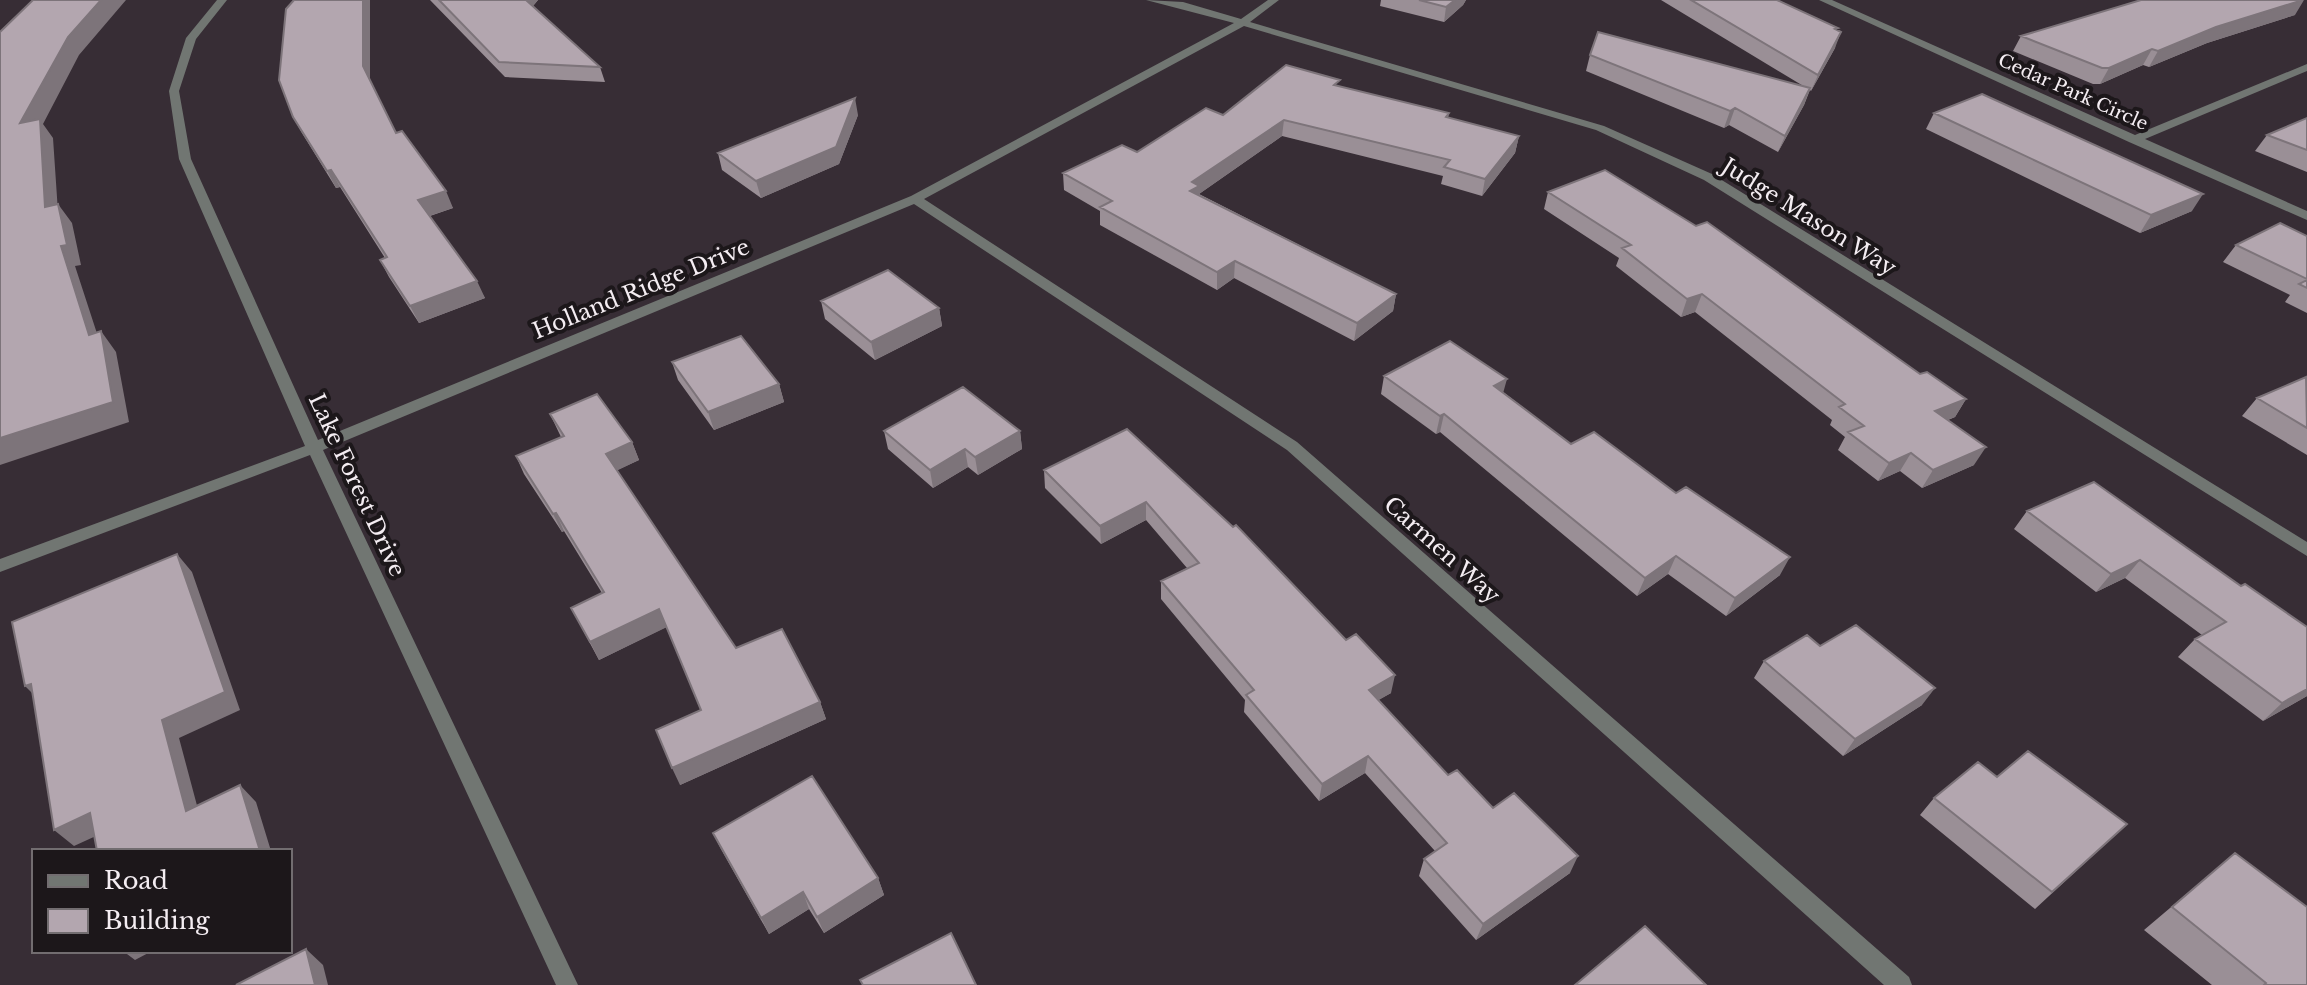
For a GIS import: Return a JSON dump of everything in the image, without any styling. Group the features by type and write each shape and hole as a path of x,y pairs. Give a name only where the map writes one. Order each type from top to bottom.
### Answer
{"street":[{"name":"Lake Forest Drive","path":"222,0 191,38 174,91 185,159 314,448 567,985"},
{"name":"Judge Mason Way","path":"1151,0 1183,5 1600,128 1708,177 2307,550"},
{"name":"Holland Ridge Drive","path":"0,566 314,448 915,199 1242,23 1274,0"},
{"name":"Cedar Park Circle","path":"1824,0 2307,216"},
{"path":"2133,140 2307,67"},
{"name":"Carmen Way","path":"915,199 1292,446 1901,985"}],"building":[{"path":"33,0 101,0 68,37 20,123 40,119 45,207 58,204 67,245 61,246 89,335 101,331 113,402 0,438 0,32"},
{"path":"294,0 363,0 363,66 396,133 402,131 446,191 418,200 477,281 410,306 380,260 387,257 293,117 279,80 286,9"},
{"path":"439,0 526,0 600,67 499,62"},
{"path":"1419,0 1455,0 1446,7"},
{"path":"1691,0 1777,0 1841,32 1818,75"},
{"path":"2141,0 2303,0 2216,27 2158,51 2152,49 2109,68 2021,36"},
{"path":"1598,32 1810,88 1785,136 1735,108 1730,111 1590,55"},
{"path":"1286,65 1340,80 1334,85 1449,113 1446,117 1519,136 1485,179 1444,167 1450,160 1284,120 1192,182 1199,186 1190,191 1396,294 1357,323 1235,261 1217,272 1100,207 1112,201 1063,173 1122,145 1137,152 1206,108 1223,115"},
{"path":"1982,94 2203,194 2151,215 1934,113"},
{"path":"855,98 836,147 756,181 718,153"},
{"path":"2307,118 2307,150 2267,135"},
{"path":"1605,170 1696,226 1707,222 1920,374 1927,372 1966,399 1935,411 1986,447 1933,470 1911,453 1889,463 1848,432 1864,426 1839,407 1845,404 1702,294 1687,299 1622,248 1631,245 1548,192"},
{"path":"2280,223 2307,236 2307,279 2236,245"},
{"path":"888,270 939,308 871,342 821,301"},
{"path":"741,336 779,384 708,412 672,362"},
{"path":"1450,341 1507,379 1494,386 1571,444 1594,432 1676,493 1686,487 1790,557 1735,598 1676,556 1645,578 1444,414 1440,416 1384,376"},
{"path":"2306,377 2307,428 2257,398"},
{"path":"963,387 1020,431 975,457 965,449 930,470 884,431"},
{"path":"597,394 632,442 606,454 736,648 782,629 820,702 672,768 656,730 701,710 659,609 590,642 571,608 604,592 556,513 553,514 516,456 564,436 550,414"},
{"path":"1127,429 1233,527 1236,525 1346,640 1356,634 1395,675 1369,690 1448,775 1457,770 1493,808 1514,793 1578,856 1483,924 1424,859 1447,843 1368,756 1322,784 1246,695 1254,690 1161,581 1199,563 1146,502 1100,526 1044,470"},
{"path":"2094,482 2241,586 2245,584 2307,627 2307,689 2282,703 2195,639 2226,622 2140,560 2111,574 2027,511"},
{"path":"177,554 225,692 162,720 186,811 240,785 259,849 97,849 90,813 54,830 31,684 25,686 12,622"},
{"path":"1856,625 1935,688 1855,739 1764,661 1807,635 1820,646"},
{"path":"2028,751 2127,824 2052,892 1934,798 1978,762 1997,777"},
{"path":"812,776 878,878 817,917 803,892 761,918 713,833"},
{"path":"2235,853 2307,907 2307,985 2264,985 2266,983 2172,907"},
{"path":"1645,926 1706,985 1575,985"},
{"path":"951,933 976,985 863,985 860,980"},
{"path":"306,949 315,985 236,985"}]}
